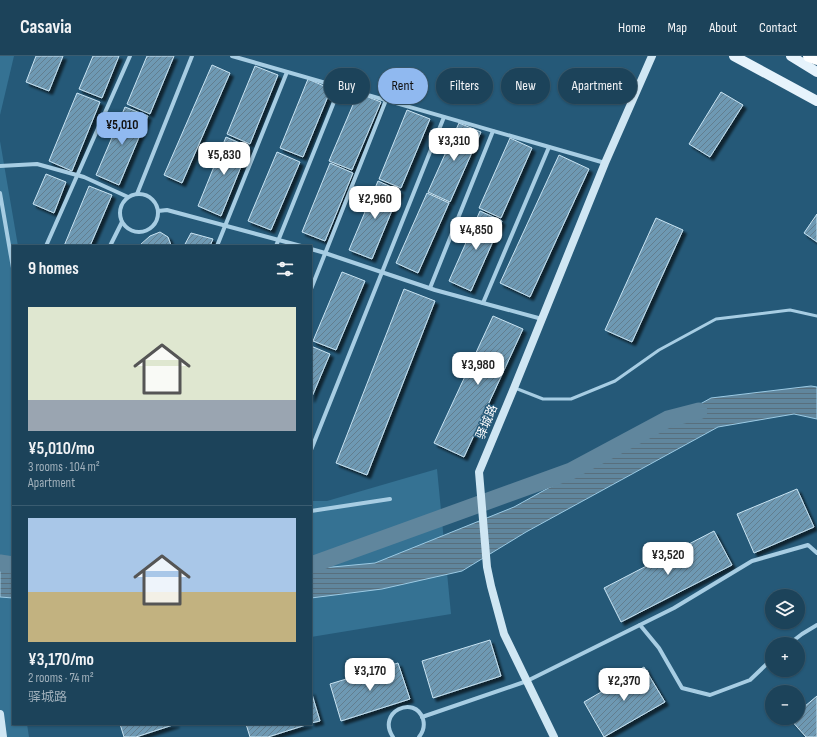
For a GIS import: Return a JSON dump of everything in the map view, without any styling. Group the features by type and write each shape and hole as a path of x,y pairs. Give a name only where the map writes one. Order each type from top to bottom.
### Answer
{"highway":[{"path":"810,56 817,60"}],"main road":[{"path":"734,56 817,101"},
{"path":"791,56 817,72"}],"street":[{"path":"46,245 130,56"},
{"path":"137,194 192,56"},
{"path":"232,56 324,82"},
{"name":"驿城路","path":"554,737 504,634 487,566 479,472 605,163 652,56"},
{"path":"217,245 287,72"},
{"path":"276,245 333,104"},
{"path":"312,286 384,104"},
{"path":"400,104 605,163"},
{"path":"312,447 444,117"},
{"path":"430,288 493,131"},
{"path":"483,303 549,147"},
{"path":"0,166 37,164 84,177 128,198"},
{"path":"0,193 12,262"},
{"path":"137,194 148,196 157,205 158,210 158,217 151,228 139,232 132,231 127,227 122,222 120,216 122,204 126,199 137,194"},
{"path":"158,210 167,210 297,245"},
{"path":"110,245 122,222"},
{"path":"312,249 325,252 430,288 542,319"},
{"path":"312,510 390,499"},
{"path":"422,717 527,681 674,608 752,562 808,545 817,553"},
{"path":"640,625 659,648 682,688 710,695 750,680 765,666"},
{"path":"798,637 817,625"},
{"path":"393,737 388,726 389,720 396,710 408,707 418,712 424,722 424,728 419,737"},
{"path":"0,714 3,737"}],"lane":[{"path":"514,388 543,399 571,399 615,381 659,350 716,319 790,310 817,316"}],"shaded area":[{"path":"0,56 14,56 0,115"},
{"path":"0,141 18,245 12,245 12,725 27,725 29,737 0,737"},
{"path":"811,386 817,387 817,419 794,414 718,427 526,532 462,571 382,589 312,598 312,569 375,563 514,507 711,398"},
{"path":"437,469 451,614 312,637 312,501 327,501"},
{"path":"0,565 12,565 12,598 0,597"}],"building":[{"path":"36,56 63,56 49,91 26,82"},
{"path":"93,56 119,56 102,98 79,89"},
{"path":"147,56 174,56 150,114 127,104"},
{"path":"212,65 230,73 182,183 164,175"},
{"path":"255,66 278,75 250,144 227,134"},
{"path":"308,79 324,86 325,104 303,157 280,148"},
{"path":"721,92 743,105 710,157 689,144"},
{"path":"77,93 100,102 72,171 49,161"},
{"path":"370,98 378,101 378,104 380,104 352,170 329,161 353,104 370,104"},
{"path":"125,107 148,116 119,185 96,175"},
{"path":"407,110 430,119 401,188 379,179"},
{"path":"459,123 481,132 450,202 428,192"},
{"path":"226,137 249,147 221,216 198,206"},
{"path":"510,138 532,148 501,218 479,208"},
{"path":"277,152 300,162 271,230 248,221"},
{"path":"559,155 589,169 530,297 500,283"},
{"path":"330,163 353,173 325,241 302,232"},
{"path":"46,174 66,182 54,213 33,204"},
{"path":"378,181 400,191 372,259 349,250"},
{"path":"89,186 112,195 90,245 64,245"},
{"path":"427,193 449,203 418,273 396,263"},
{"path":"480,211 502,221 471,291 449,281"},
{"path":"817,214 817,242 804,233"},
{"path":"656,218 683,230 632,342 605,330"},
{"path":"160,232 168,237 171,245 140,245 150,236"},
{"path":"191,233 213,239 210,245 185,245"},
{"path":"342,272 365,281 336,350 313,341"},
{"path":"404,289 435,301 367,475 336,463"},
{"path":"493,316 523,329 464,457 434,443"},
{"path":"312,346 330,354 312,397"},
{"path":"797,489 814,527 754,553 737,514"},
{"path":"714,531 732,565 621,622 604,588"},
{"path":"490,640 501,676 433,698 422,661"},
{"path":"398,663 410,699 341,721 330,684"},
{"path":"644,667 665,702 604,737 584,702"},
{"path":"312,694 320,721 312,723"},
{"path":"817,696 817,737 806,737 795,725 805,725 805,706"},
{"path":"120,725 173,725 136,737 124,737"},
{"path":"246,725 306,725 268,737 250,737"}],"waterway":[{"path":"312,565 571,471 668,419 699,411"},
{"path":"0,563 12,565"}]}
